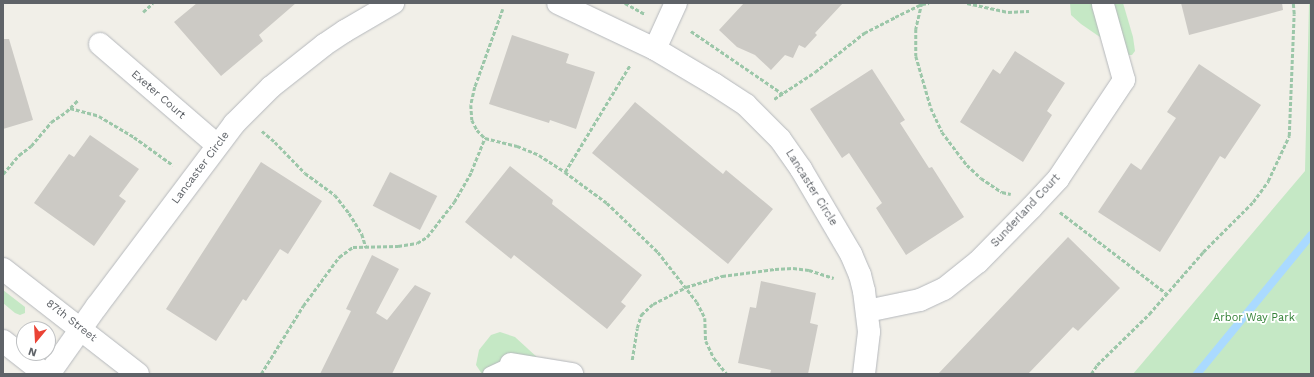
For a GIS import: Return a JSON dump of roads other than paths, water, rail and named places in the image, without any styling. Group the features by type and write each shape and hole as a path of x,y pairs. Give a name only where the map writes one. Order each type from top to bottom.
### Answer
{"street":[{"name":"Lancaster Circle","path":"49,374 217,145 271,87 345,31 393,3"},
{"name":"Lancaster Circle","path":"558,3 655,49 746,105 780,139 801,169 851,254 862,281 868,310 869,332 864,374"},
{"path":"655,49 676,3"},
{"name":"Sunderland Court","path":"868,310 920,300 944,288 978,262 1058,179 1124,80 1102,4"},
{"name":"Exeter Court","path":"100,44 217,145"},
{"name":"87th Street","path":"3,269 138,374"},
{"path":"3,342 45,374"},
{"path":"510,364 572,374"}],"lane":[{"path":"490,374 510,364"}],"waterway":[{"path":"1197,374 1311,235"}],"park label":[{"name":"Arbor Way Park","path":"1254,318"}]}
